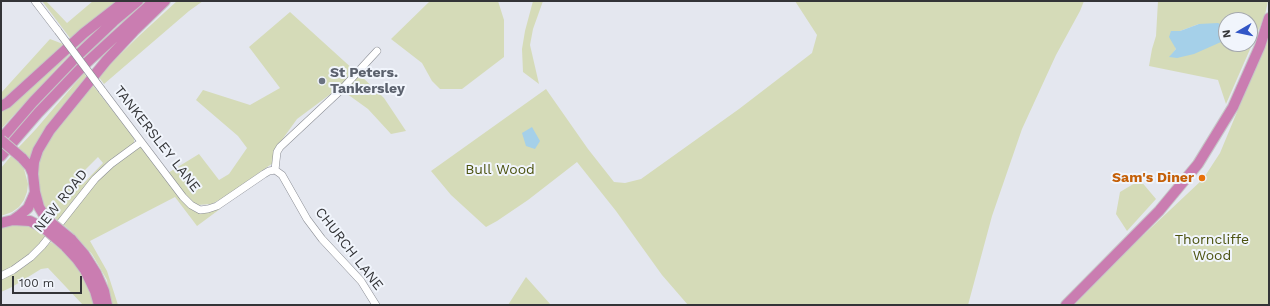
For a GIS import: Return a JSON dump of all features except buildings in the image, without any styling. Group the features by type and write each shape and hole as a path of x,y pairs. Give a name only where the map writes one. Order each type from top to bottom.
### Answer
{"highway":[{"path":"1,106 7,103 84,33 125,1"},
{"path":"33,174 30,167 22,158 1,140 33,102 78,55 138,1"},
{"path":"1,156 38,113 82,66 154,1"},
{"path":"46,224 45,217 39,207 35,192 33,174 34,162 38,150 50,130 106,61 165,1"},
{"path":"1066,305 1159,211 1198,164 1236,101 1260,46 1269,18"},
{"path":"13,220 28,208 35,192"},
{"path":"1,223 13,220 46,224 84,254 96,273 104,291 107,305"},
{"path":"68,242 85,270 95,291 99,305"}],"street":[{"name":"TANKERSLEY LANE","path":"36,1 141,142 183,197 191,204 200,210 217,206 272,169 275,170"},
{"path":"275,170 277,152 280,147 340,90 377,51"},
{"name":"NEW ROAD","path":"1,276 31,258 95,180 111,164 141,142"},
{"name":"CHURCH LANE","path":"275,170 282,175 308,219 322,239 361,281 376,305"}],"green space":[{"path":"42,1 46,1 67,23 93,1 117,1 70,38"},
{"path":"177,1 203,1 189,11 104,84 98,76"},
{"path":"430,1 498,1 504,20 504,57 462,89 440,89 432,81 422,63 391,39"},
{"path":"533,1 543,1 533,29 530,45 539,84 523,72 522,49"},
{"name":"Bull Wood","path":"795,1 1084,1 1056,55 1022,129 992,216 968,305 688,305 662,275 616,211 577,162 528,200 486,227 451,195 431,171 546,89 588,149 614,182 625,183 641,179 739,109 812,53 817,35"},
{"path":"1158,1 1268,1 1265,15 1258,31 1258,12 1218,12 1218,52 1249,52 1226,104 1218,80 1149,66 1156,36","holes":["1199,24 1170,57 1176,49 1171,31 1180,31"]},
{"path":"290,12 355,71 340,87 297,119 274,151 273,163 212,204 197,205 190,201 168,173 199,154 219,180 229,174 247,148 238,136 196,100 203,90 250,105 280,88 249,47"},
{"name":"Thorncliffe Wood","path":"1269,35 1269,305 1074,305 1136,242 1203,179 1220,153"},
{"path":"50,39 63,44 1,104 1,93"},
{"path":"68,51 70,54 1,129 1,110"},
{"path":"84,73 87,78 32,165 25,159 27,156 18,148"},
{"path":"359,74 384,98 406,131 391,134 368,109 343,91"},
{"path":"92,84 134,138 134,143 138,147 143,148 194,211 201,213 218,208 220,209 197,226 175,197 90,241 107,271 118,305 111,305 107,280 92,254 71,231 50,214 42,204 37,185 37,162 47,138","holes":["98,157 103,163 83,184 78,178"]},
{"path":"11,156 22,165 24,169 28,184 27,192 19,207 12,212 1,216 1,168"},
{"path":"1140,180 1156,199 1127,231 1116,214 1120,192"},
{"path":"23,224 37,229 47,237 32,253 1,274 1,227"},
{"path":"51,242 68,255 77,267 87,283 94,305 83,305 48,268 41,269 1,292 1,280 25,266"},
{"path":"526,277 551,305 508,305"}],"water":[{"path":"1218,23 1218,43 1194,54 1177,58 1169,57 1176,49 1169,37 1171,31 1180,31 1199,24"},
{"path":"532,127 540,141 535,149 526,146 522,133"}],"place":[{"name":"St Peters. Tankersley","path":"322,81"},
{"name":"Sam's Diner","path":"1202,178"}]}
